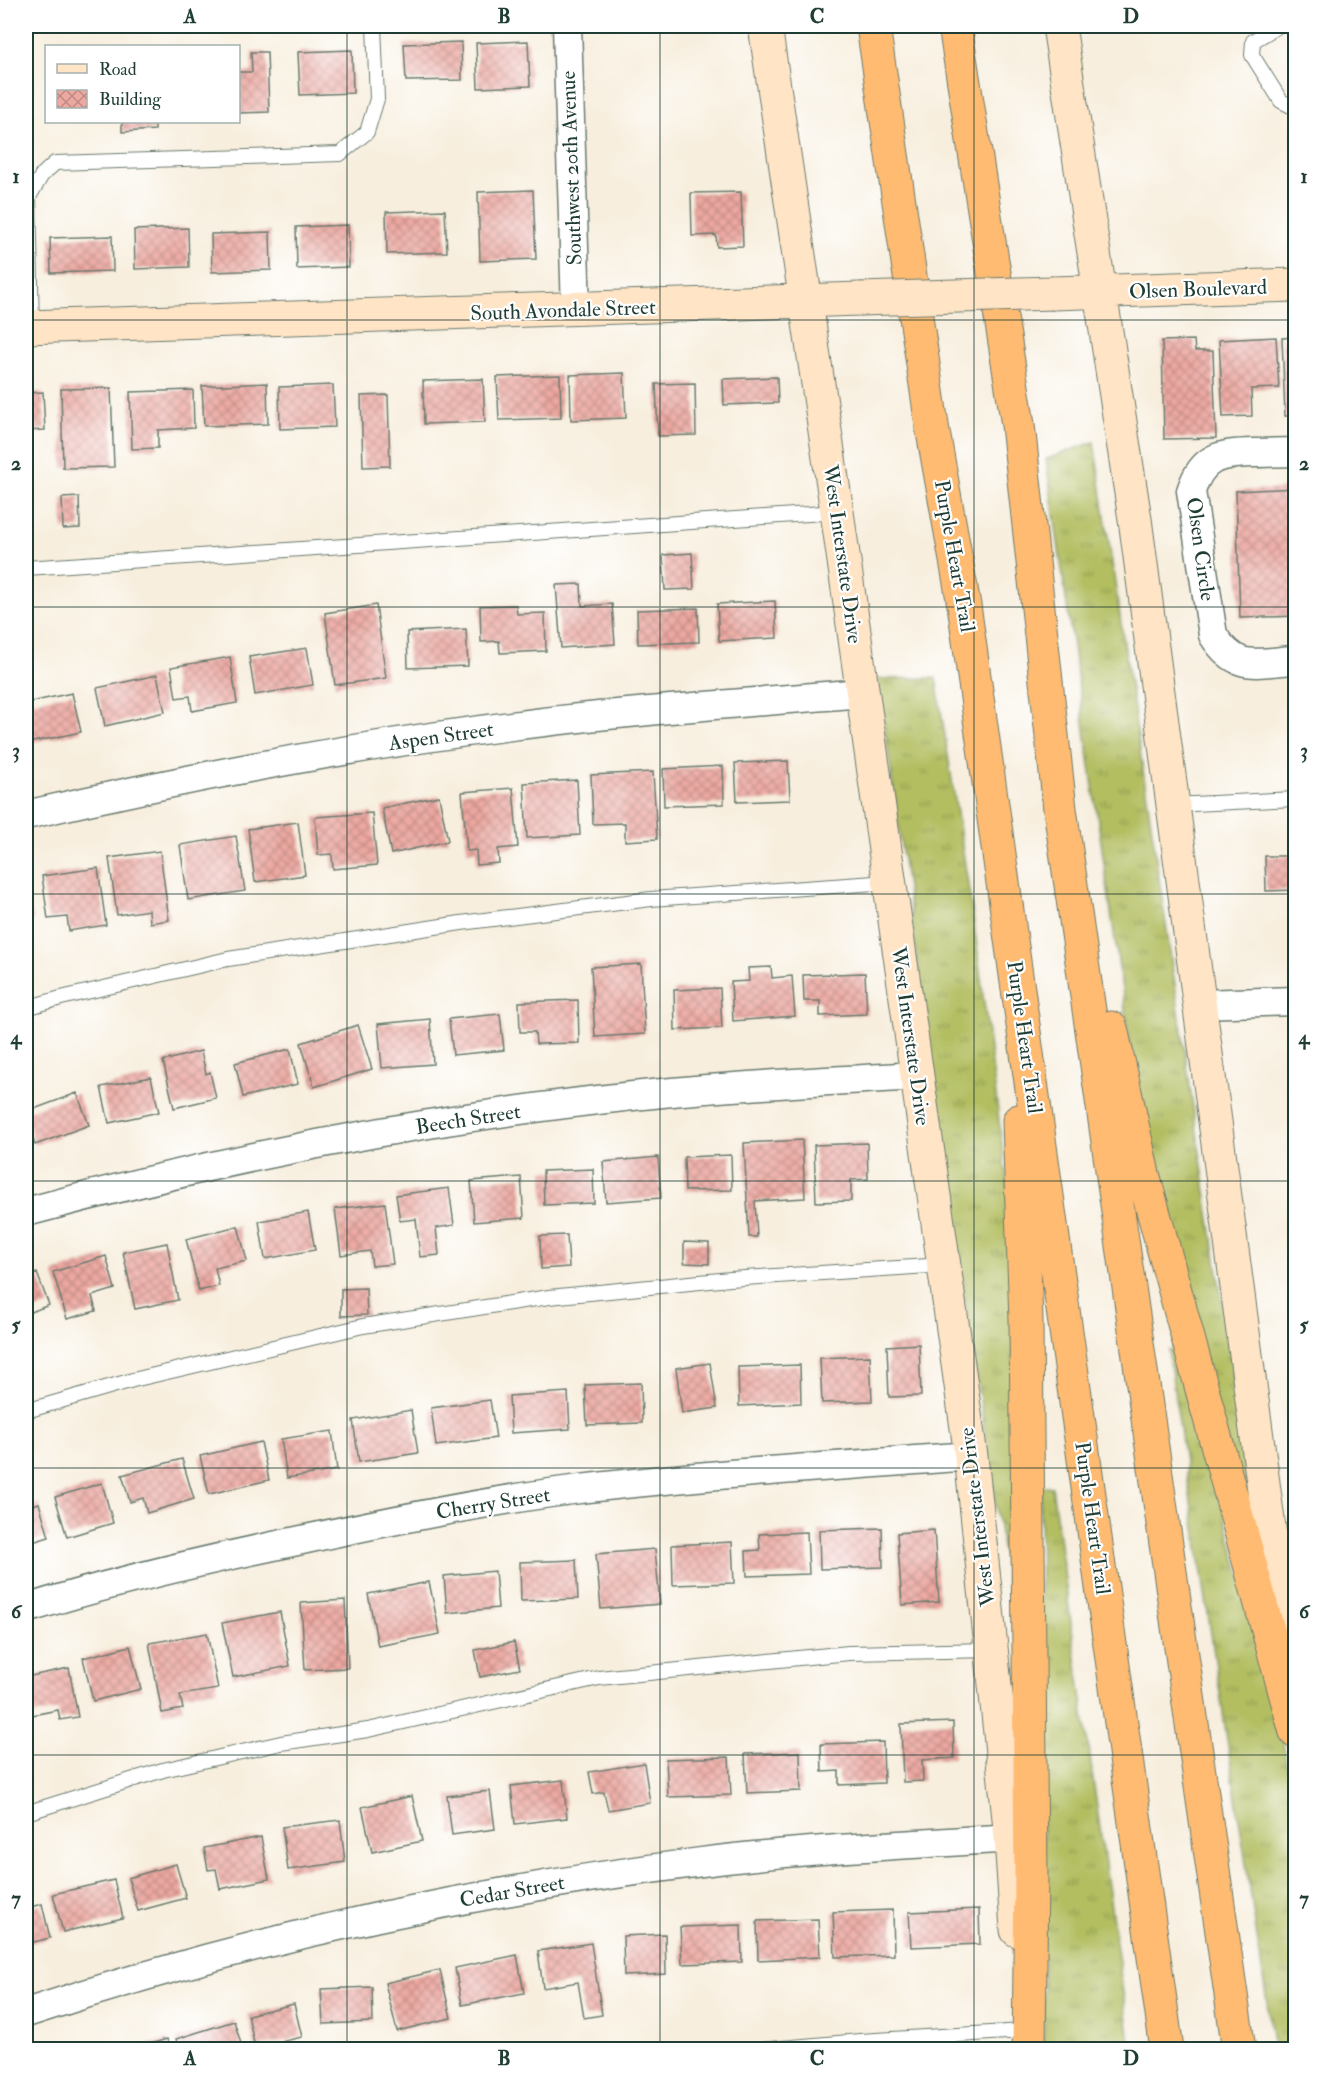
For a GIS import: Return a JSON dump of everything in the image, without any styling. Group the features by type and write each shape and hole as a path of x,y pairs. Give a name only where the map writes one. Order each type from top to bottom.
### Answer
{"highway":[{"name":"Purple Heart Trail","path":"873,26 933,432 964,605 1167,2049"},
{"path":"955,26 1018,425 1060,809 1239,2049"},
{"path":"1060,809 1143,1174 1296,1731"},
{"path":"1015,960 1026,1321 1031,1875 1025,2043"}],"main road":[{"name":"West Interstate Drive","path":"765,26 837,512 970,1456 1011,1838 1025,2043"},
{"path":"1059,26 1135,519 1296,1720"},
{"name":"Olsen Boulevard","path":"1100,292 1296,285"},
{"name":"South Avondale Street","path":"29,327 1100,292"}],"street":[{"name":"Southwest 20th Avenue","path":"567,26 576,310"},
{"name":"Olsen Circle","path":"1296,452 1224,454 1201,469 1191,491 1213,635 1222,649 1231,657 1243,662 1296,660"},
{"name":"Aspen Street","path":"26,815 192,778 423,738 632,712 862,693"},
{"path":"1199,1004 1296,1001"},
{"name":"Beech Street","path":"26,1212 83,1196 321,1143 487,1115 673,1092 917,1076"},
{"name":"Cherry Street","path":"26,1609 227,1556 400,1519 504,1501 668,1479 970,1456"},
{"name":"Cedar Street","path":"26,2013 67,1999 226,1954 467,1898 706,1861 1011,1838"}],"lane":[{"path":"29,327 30,197 42,175 55,163 340,154 367,132 377,99 374,26"},
{"path":"1278,26 1253,41 1252,55 1281,101 1291,106 1296,103"},
{"path":"26,568 837,512"},
{"path":"1173,805 1296,799"},
{"path":"26,1008 228,959 461,923 651,899 889,882"},
{"path":"26,1411 133,1380 363,1326 560,1296 730,1279 944,1265"},
{"path":"26,1813 163,1770 281,1743 368,1730 599,1678 849,1653 992,1650"},
{"path":"759,2049 860,2041 1025,2043"}],"green space":[{"path":"1094,442 1249,1481 1236,1484 1141,1121 1046,459"},
{"path":"936,678 973,916 1011,1214 1019,1595 1009,1594 955,1234 878,679"},
{"path":"1168,1350 1181,1351 1281,1727 1296,1829 1295,2049 1274,2049"},
{"path":"1040,1485 1052,1487 1131,2049 1044,2049"}],"building":[{"path":"528,41 530,86 478,88 476,43"},
{"path":"461,42 462,80 406,81 404,44"},
{"path":"352,50 353,93 300,95 298,52"},
{"path":"251,52 267,52 269,112 240,113 240,72 252,72"},
{"path":"26,59 31,59 33,100 26,100"},
{"path":"122,123 155,123 155,130 122,132"},
{"path":"533,190 536,259 480,261 478,192"},
{"path":"741,192 743,246 717,247 716,235 692,236 691,193"},
{"path":"445,210 447,252 387,254 386,212"},
{"path":"348,225 349,267 297,269 296,227"},
{"path":"188,228 189,267 135,269 134,230"},
{"path":"270,232 271,270 212,272 211,234"},
{"path":"112,236 113,271 51,273 50,238"},
{"path":"1276,337 1279,388 1251,389 1252,416 1223,417 1219,340"},
{"path":"1296,337 1296,416 1285,416 1282,338"},
{"path":"1194,340 1195,351 1213,351 1216,438 1164,439 1162,341"},
{"path":"624,373 626,418 571,420 570,375"},
{"path":"560,375 561,418 499,420 497,377"},
{"path":"777,377 778,403 724,405 723,379"},
{"path":"483,379 485,422 424,424 423,381"},
{"path":"267,383 268,424 204,426 202,386"},
{"path":"695,383 696,435 658,436 656,384"},
{"path":"333,385 335,427 280,429 279,387"},
{"path":"111,388 114,467 63,468 61,389"},
{"path":"193,390 194,428 158,430 158,448 132,449 130,392"},
{"path":"43,392 45,430 26,431 26,393"},
{"path":"388,395 390,466 363,467 361,396"},
{"path":"1296,488 1296,616 1240,618 1236,491"},
{"path":"79,497 80,528 63,529 62,498"},
{"path":"692,553 694,589 665,590 663,555"},
{"path":"581,584 582,606 612,604 615,644 561,648 556,585"},
{"path":"775,601 777,638 719,641 717,604"},
{"path":"376,605 386,678 335,685 325,613"},
{"path":"516,605 517,614 545,613 546,651 500,653 499,641 481,642 480,606"},
{"path":"698,608 699,642 638,644 637,610"},
{"path":"466,629 468,666 408,668 407,632"},
{"path":"307,648 313,685 255,695 249,657"},
{"path":"230,657 237,703 192,711 190,696 176,698 171,667"},
{"path":"157,675 165,712 105,726 97,688"},
{"path":"72,693 81,732 28,743 26,703"},
{"path":"788,761 790,800 737,802 735,763"},
{"path":"723,766 724,804 664,806 663,769"},
{"path":"653,772 657,839 625,841 625,823 593,824 591,775"},
{"path":"577,780 580,835 527,838 524,783"},
{"path":"513,788 518,847 498,849 499,863 477,865 476,850 467,851 462,792"},
{"path":"439,796 448,841 391,854 382,808"},
{"path":"372,813 377,865 333,869 332,854 318,855 315,817"},
{"path":"298,822 305,875 255,882 248,829"},
{"path":"236,836 245,891 188,900 180,845"},
{"path":"160,851 169,920 150,923 149,910 117,915 109,858"},
{"path":"1265,856 1296,856 1296,890 1266,891"},
{"path":"98,868 106,925 69,931 67,917 48,919 42,876"},
{"path":"26,890 33,920 26,921"},
{"path":"641,964 645,1034 595,1037 591,967"},
{"path":"771,967 772,978 792,976 795,1016 733,1021 731,982 749,981 748,968"},
{"path":"865,973 867,1014 820,1016 820,1001 804,1001 803,975"},
{"path":"720,988 722,1028 675,1030 674,990"},
{"path":"578,1000 579,1043 536,1044 535,1032 520,1032 519,1002"},
{"path":"500,1014 504,1050 453,1055 449,1019"},
{"path":"430,1019 433,1064 382,1068 378,1024"},
{"path":"358,1025 372,1069 314,1087 301,1043"},
{"path":"290,1049 298,1084 243,1097 235,1063"},
{"path":"201,1051 206,1074 210,1072 216,1098 174,1108 163,1061"},
{"path":"151,1077 159,1112 109,1123 101,1087"},
{"path":"77,1093 89,1125 35,1145 26,1119 26,1112"},
{"path":"802,1140 805,1198 755,1201 757,1237 749,1237 744,1143"},
{"path":"867,1143 868,1179 851,1180 851,1201 816,1202 814,1145"},
{"path":"731,1155 732,1190 685,1191 684,1157"},
{"path":"658,1157 661,1198 606,1202 603,1162"},
{"path":"593,1169 594,1203 544,1205 543,1171"},
{"path":"521,1177 524,1218 474,1222 471,1181"},
{"path":"449,1188 454,1225 436,1228 439,1255 420,1257 416,1219 400,1221 396,1195"},
{"path":"385,1203 393,1264 372,1266 370,1251 341,1255 335,1209"},
{"path":"308,1212 315,1250 265,1259 259,1221"},
{"path":"238,1226 247,1261 215,1268 219,1286 199,1291 186,1239"},
{"path":"567,1235 569,1267 541,1269 540,1236"},
{"path":"684,1242 709,1243 709,1264 684,1263"},
{"path":"167,1243 178,1300 135,1309 123,1252"},
{"path":"106,1256 115,1289 92,1296 96,1311 67,1319 53,1272"},
{"path":"37,1273 49,1305 26,1314 26,1278"},
{"path":"366,1288 367,1315 341,1316 341,1289"},
{"path":"919,1344 921,1396 889,1397 887,1346"},
{"path":"870,1356 872,1401 822,1403 820,1358"},
{"path":"710,1363 717,1408 682,1413 676,1368"},
{"path":"800,1365 801,1403 739,1406 738,1367"},
{"path":"641,1383 642,1423 587,1425 585,1385"},
{"path":"568,1392 570,1429 511,1433 509,1396"},
{"path":"490,1400 496,1438 436,1446 431,1408"},
{"path":"411,1410 418,1453 359,1462 353,1420"},
{"path":"332,1431 337,1470 287,1478 281,1439"},
{"path":"261,1442 269,1480 209,1494 200,1456"},
{"path":"182,1459 194,1499 147,1513 143,1498 130,1502 122,1475"},
{"path":"102,1483 113,1523 67,1537 55,1497"},
{"path":"39,1503 49,1537 26,1544 26,1507"},
{"path":"882,1528 883,1567 820,1569 819,1530"},
{"path":"934,1530 939,1602 902,1605 897,1533"},
{"path":"807,1532 809,1574 747,1576 746,1551 760,1550 759,1534"},
{"path":"732,1542 734,1583 673,1585 672,1545"},
{"path":"655,1549 660,1604 601,1609 596,1554"},
{"path":"576,1560 578,1599 521,1601 520,1562"},
{"path":"495,1571 498,1608 447,1613 444,1576"},
{"path":"429,1582 440,1634 378,1646 368,1594"},
{"path":"345,1600 348,1668 305,1670 301,1603"},
{"path":"280,1612 290,1666 233,1677 222,1623"},
{"path":"207,1633 218,1689 180,1695 183,1709 162,1713 149,1643"},
{"path":"514,1642 520,1669 480,1677 475,1650"},
{"path":"130,1646 141,1689 93,1701 83,1658"},
{"path":"69,1668 78,1717 60,1720 58,1710 27,1716 26,1677"},
{"path":"953,1722 954,1758 922,1760 923,1781 903,1782 901,1724"},
{"path":"883,1742 884,1783 839,1785 839,1771 822,1772 821,1744"},
{"path":"800,1752 801,1791 747,1793 745,1754"},
{"path":"729,1757 731,1795 668,1797 666,1759"},
{"path":"644,1763 650,1803 608,1810 604,1792 593,1794 589,1772"},
{"path":"563,1780 567,1818 515,1824 511,1786"},
{"path":"490,1791 495,1829 452,1835 447,1796"},
{"path":"412,1796 422,1841 372,1852 362,1807"},
{"path":"340,1820 345,1862 288,1870 282,1827"},
{"path":"261,1837 269,1879 220,1889 216,1869 208,1870 204,1848"},
{"path":"176,1864 186,1898 138,1911 128,1878"},
{"path":"114,1880 123,1918 63,1932 53,1894"},
{"path":"42,1904 50,1938 26,1944 26,1908"},
{"path":"979,1909 980,1944 911,1947 909,1912"},
{"path":"893,1910 894,1955 835,1957 833,1912"},
{"path":"818,1919 820,1957 758,1960 757,1921"},
{"path":"741,1925 742,1962 682,1964 680,1927"},
{"path":"665,1934 666,1974 624,1976 623,1936"},
{"path":"591,1943 602,2015 584,2018 578,1982 543,1988 538,1951"},
{"path":"517,1955 524,1993 462,2005 455,1968"},
{"path":"440,1970 451,2018 397,2031 385,1983"},
{"path":"372,1987 373,2022 323,2024 321,1989"},
{"path":"294,2004 302,2037 255,2048 248,2015"},
{"path":"234,2021 243,2050 180,2050 176,2039"},
{"path":"167,2039 170,2050 133,2050 133,2049"}]}
